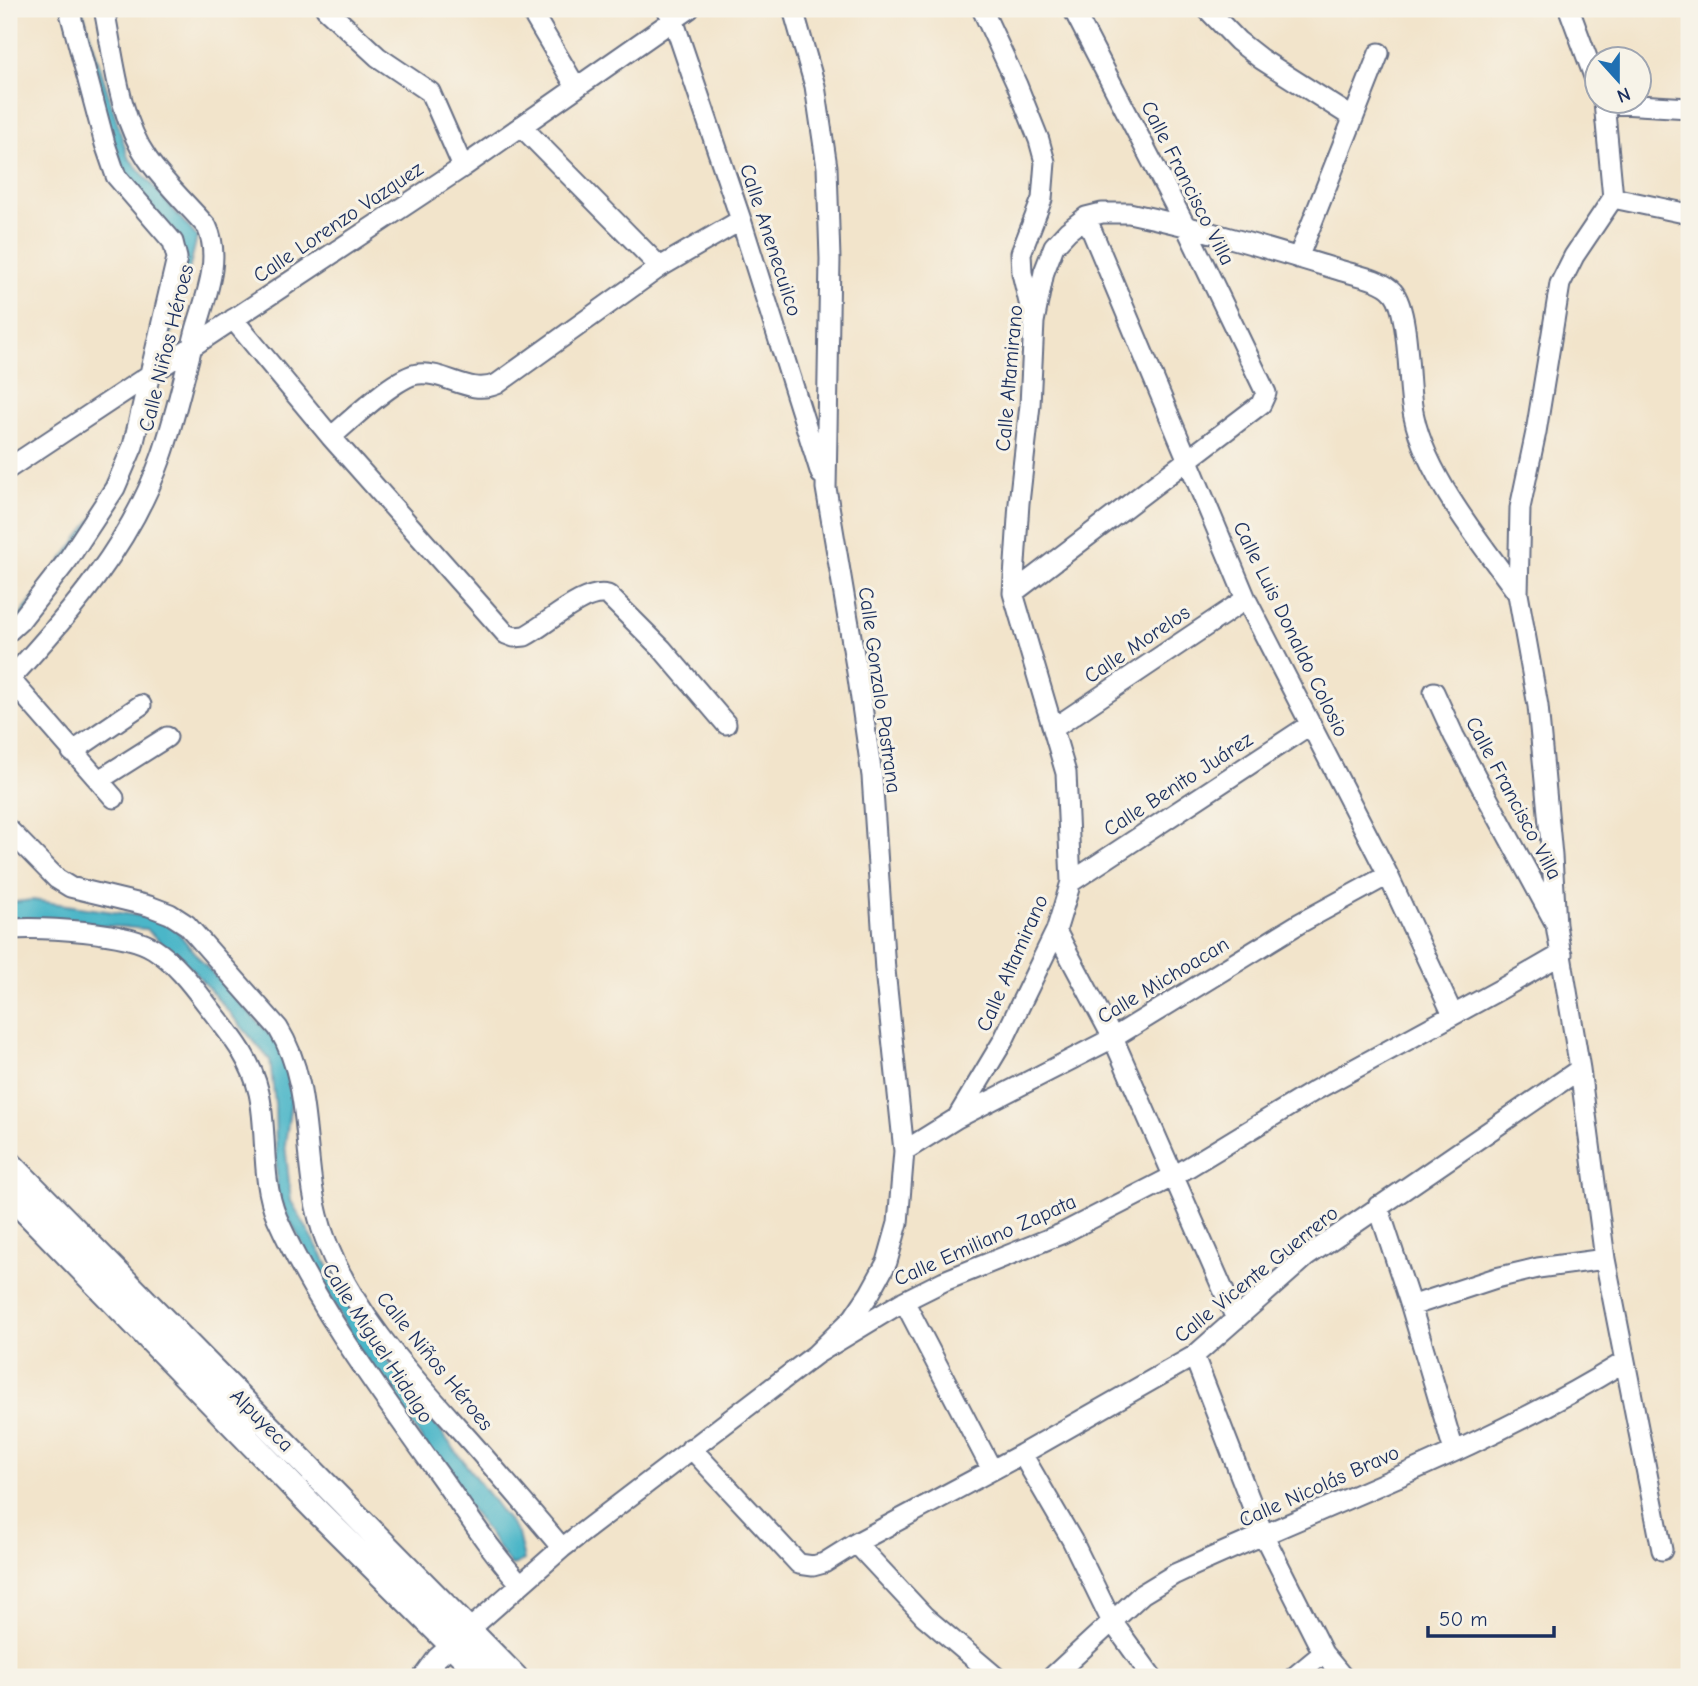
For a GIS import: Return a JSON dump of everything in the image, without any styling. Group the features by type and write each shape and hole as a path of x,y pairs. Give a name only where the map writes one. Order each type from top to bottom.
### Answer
{"main road":[{"name":"Alpuyeca","path":"9,1163 460,1637 484,1677"},
{"name":"Alpuyeca","path":"9,1194 316,1509 460,1637 515,1677"}],"street":[{"path":"9,631 67,561 115,488 133,446 177,258 173,242 116,176 69,9"},
{"name":"Calle Niños Héroes","path":"9,680 72,610 107,564 138,507 160,461 172,424 186,351 212,270 212,238 207,227 148,159 137,142 119,84 104,9"},
{"path":"326,9 378,57 430,92 463,167"},
{"path":"530,9 576,87"},
{"name":"Calle Gonzalo Pastrana","path":"793,9 815,86 827,166 830,259 826,488 872,776 885,971 904,1151 898,1223 887,1262 853,1318 815,1354"},
{"path":"982,9 1017,85 1045,162 1042,199 1021,253 1022,273 1034,322"},
{"name":"Calle Francisco Villa","path":"1073,9 1186,227 1266,393 1261,404 1188,460"},
{"path":"1569,9 1583,46"},
{"path":"1208,10 1238,41 1261,59 1352,117"},
{"name":"Calle Lorenzo Vazquez","path":"9,468 463,167 679,12"},
{"name":"Calle Anenecuilco","path":"679,12 741,220 826,488"},
{"path":"1298,258 1379,54"},
{"path":"1652,105 1689,108"},
{"path":"1605,116 1613,198 1574,256 1560,284 1536,432 1520,508 1518,594 1538,706 1556,925 1580,1069 1605,1259 1662,1550"},
{"path":"521,126 660,267"},
{"path":"1613,198 1689,214"},
{"path":"1086,217 1102,213 1129,213 1298,258 1386,286 1398,298 1402,307 1412,407 1420,442 1466,521 1518,594"},
{"name":"Calle Altamirano","path":"904,1151 957,1118 1003,1041 1056,931 1071,882 1066,773 1013,593 1019,503 1030,405 1034,322 1044,272 1054,246 1086,217"},
{"name":"Calle Luis Donaldo Colosio","path":"1086,217 1246,599 1388,875 1453,1015"},
{"path":"331,437 409,376 429,374 481,388 497,384 660,267 741,220"},
{"path":"233,319 331,437 506,634 514,637 525,636 587,596 599,592 608,594 663,649 726,724"},
{"path":"1013,593 1188,460"},
{"name":"Calle Morelos","path":"1054,728 1246,599"},
{"path":"9,680 114,798"},
{"name":"Calle Francisco Villa","path":"1434,692 1454,736 1556,925"},
{"path":"72,752 141,705"},
{"name":"Calle Benito Juárez","path":"1071,882 1311,724"},
{"path":"99,780 167,737"},
{"name":"Calle Niños Héroes","path":"9,830 57,879 70,887 149,906 170,914 187,925 278,1028 288,1044 297,1076 306,1124 314,1208 325,1240 348,1285 395,1353 562,1548"},
{"name":"Calle Michoacan","path":"957,1118 1113,1038 1300,923 1388,875"},
{"name":"Calle Miguel Hidalgo","path":"9,929 32,927 66,930 139,942 153,948 167,959 223,1024 254,1074 260,1096 268,1186 276,1215 322,1306 471,1520 521,1584"},
{"path":"1056,931 1113,1038 1236,1319"},
{"name":"Calle Emiliano Zapata","path":"423,1677 437,1658 562,1548 815,1354 904,1301 944,1281 1061,1234 1174,1176 1314,1091 1562,954"},
{"name":"Calle Vicente Guerrero","path":"691,1448 799,1564 813,1566 824,1563 1194,1356 1306,1257 1580,1069"},
{"path":"1378,1206 1454,1451"},
{"path":"1411,1306 1496,1278 1538,1268 1605,1259"},
{"path":"904,1301 992,1470"},
{"path":"1194,1356 1264,1536 1323,1653 1343,1677"},
{"name":"Calle Nicolás Bravo","path":"1052,1677 1142,1594 1175,1574 1454,1451 1582,1388 1624,1362"},
{"path":"1022,1454 1072,1540 1111,1620 1152,1677"},
{"path":"856,1543 924,1616 996,1677"},
{"path":"1294,1677 1323,1653"}],"water":[{"path":"73,9 82,9 128,157 197,237 185,287 123,491 46,608 9,649 9,631 95,515 138,429 181,239 120,172"},
{"path":"32,900 168,920 203,963 284,1050 292,1095 285,1144 291,1201 366,1332 518,1534 524,1560 511,1566 355,1344 277,1196 275,1104 270,1060 193,970 146,929 36,920 9,922 9,903"}]}
